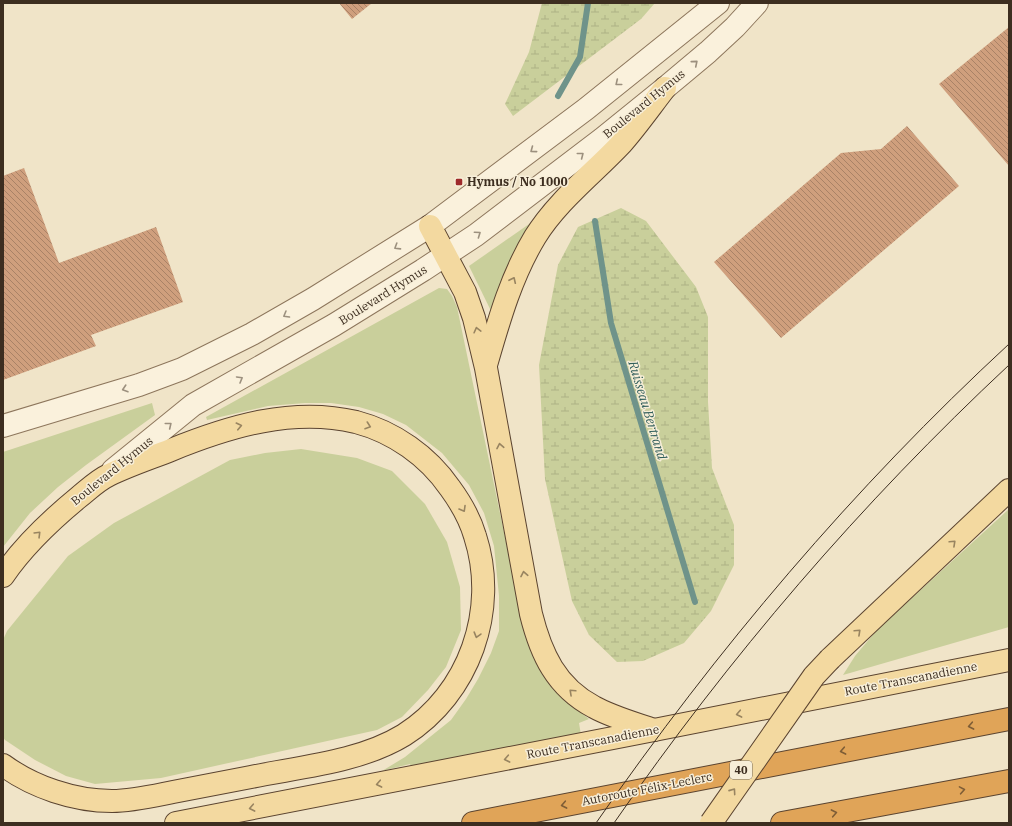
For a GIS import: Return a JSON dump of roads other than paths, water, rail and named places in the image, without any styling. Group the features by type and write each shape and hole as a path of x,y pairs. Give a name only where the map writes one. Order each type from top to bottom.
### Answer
{"highway":[{"name":"Autoroute Félix-Leclerc","path":"473,823 1009,719"},
{"path":"782,823 1009,781"}],"main road":[{"path":"486,368 500,316 510,287 535,237 559,205 623,142 665,88"},
{"path":"430,226 470,303 486,368 531,614 537,637 545,658 556,674 580,699 604,712 654,730"},
{"path":"3,765 24,778 54,791 84,798 114,801 166,793 351,757 377,748 399,738 415,727 432,712 456,683 469,659 476,641 482,614 483,577 482,564 476,539 467,516 448,484 434,467 406,445 383,432 355,422 325,418 291,417 225,430 202,437 106,476"},
{"name":"Boulevard Hymus","path":"3,576 25,547 41,531 63,510 106,476"},
{"path":"711,823 814,676 830,659 1009,490"},
{"name":"Route Transcanadienne","path":"176,823 1009,660"}],"street":[{"path":"3,426 139,385 182,369 215,353 313,299 430,226 586,109 718,3"},
{"name":"Boulevard Hymus","path":"106,476 193,405 334,325 476,235 665,88 735,27 757,3"}],"waterway":[{"name":"Ruisseau Bertrand","path":"558,96 580,57 588,3"},
{"name":"Ruisseau Bertrand","path":"595,221 611,323 695,602"}],"tram line":[{"path":"596,823 642,758 690,695 789,572 896,455 951,399 1009,344"},
{"path":"614,823 703,701 799,584 901,471 954,417 1009,365"}],"place":[{"name":"Hymus / No 1000","path":"459,182"}]}
